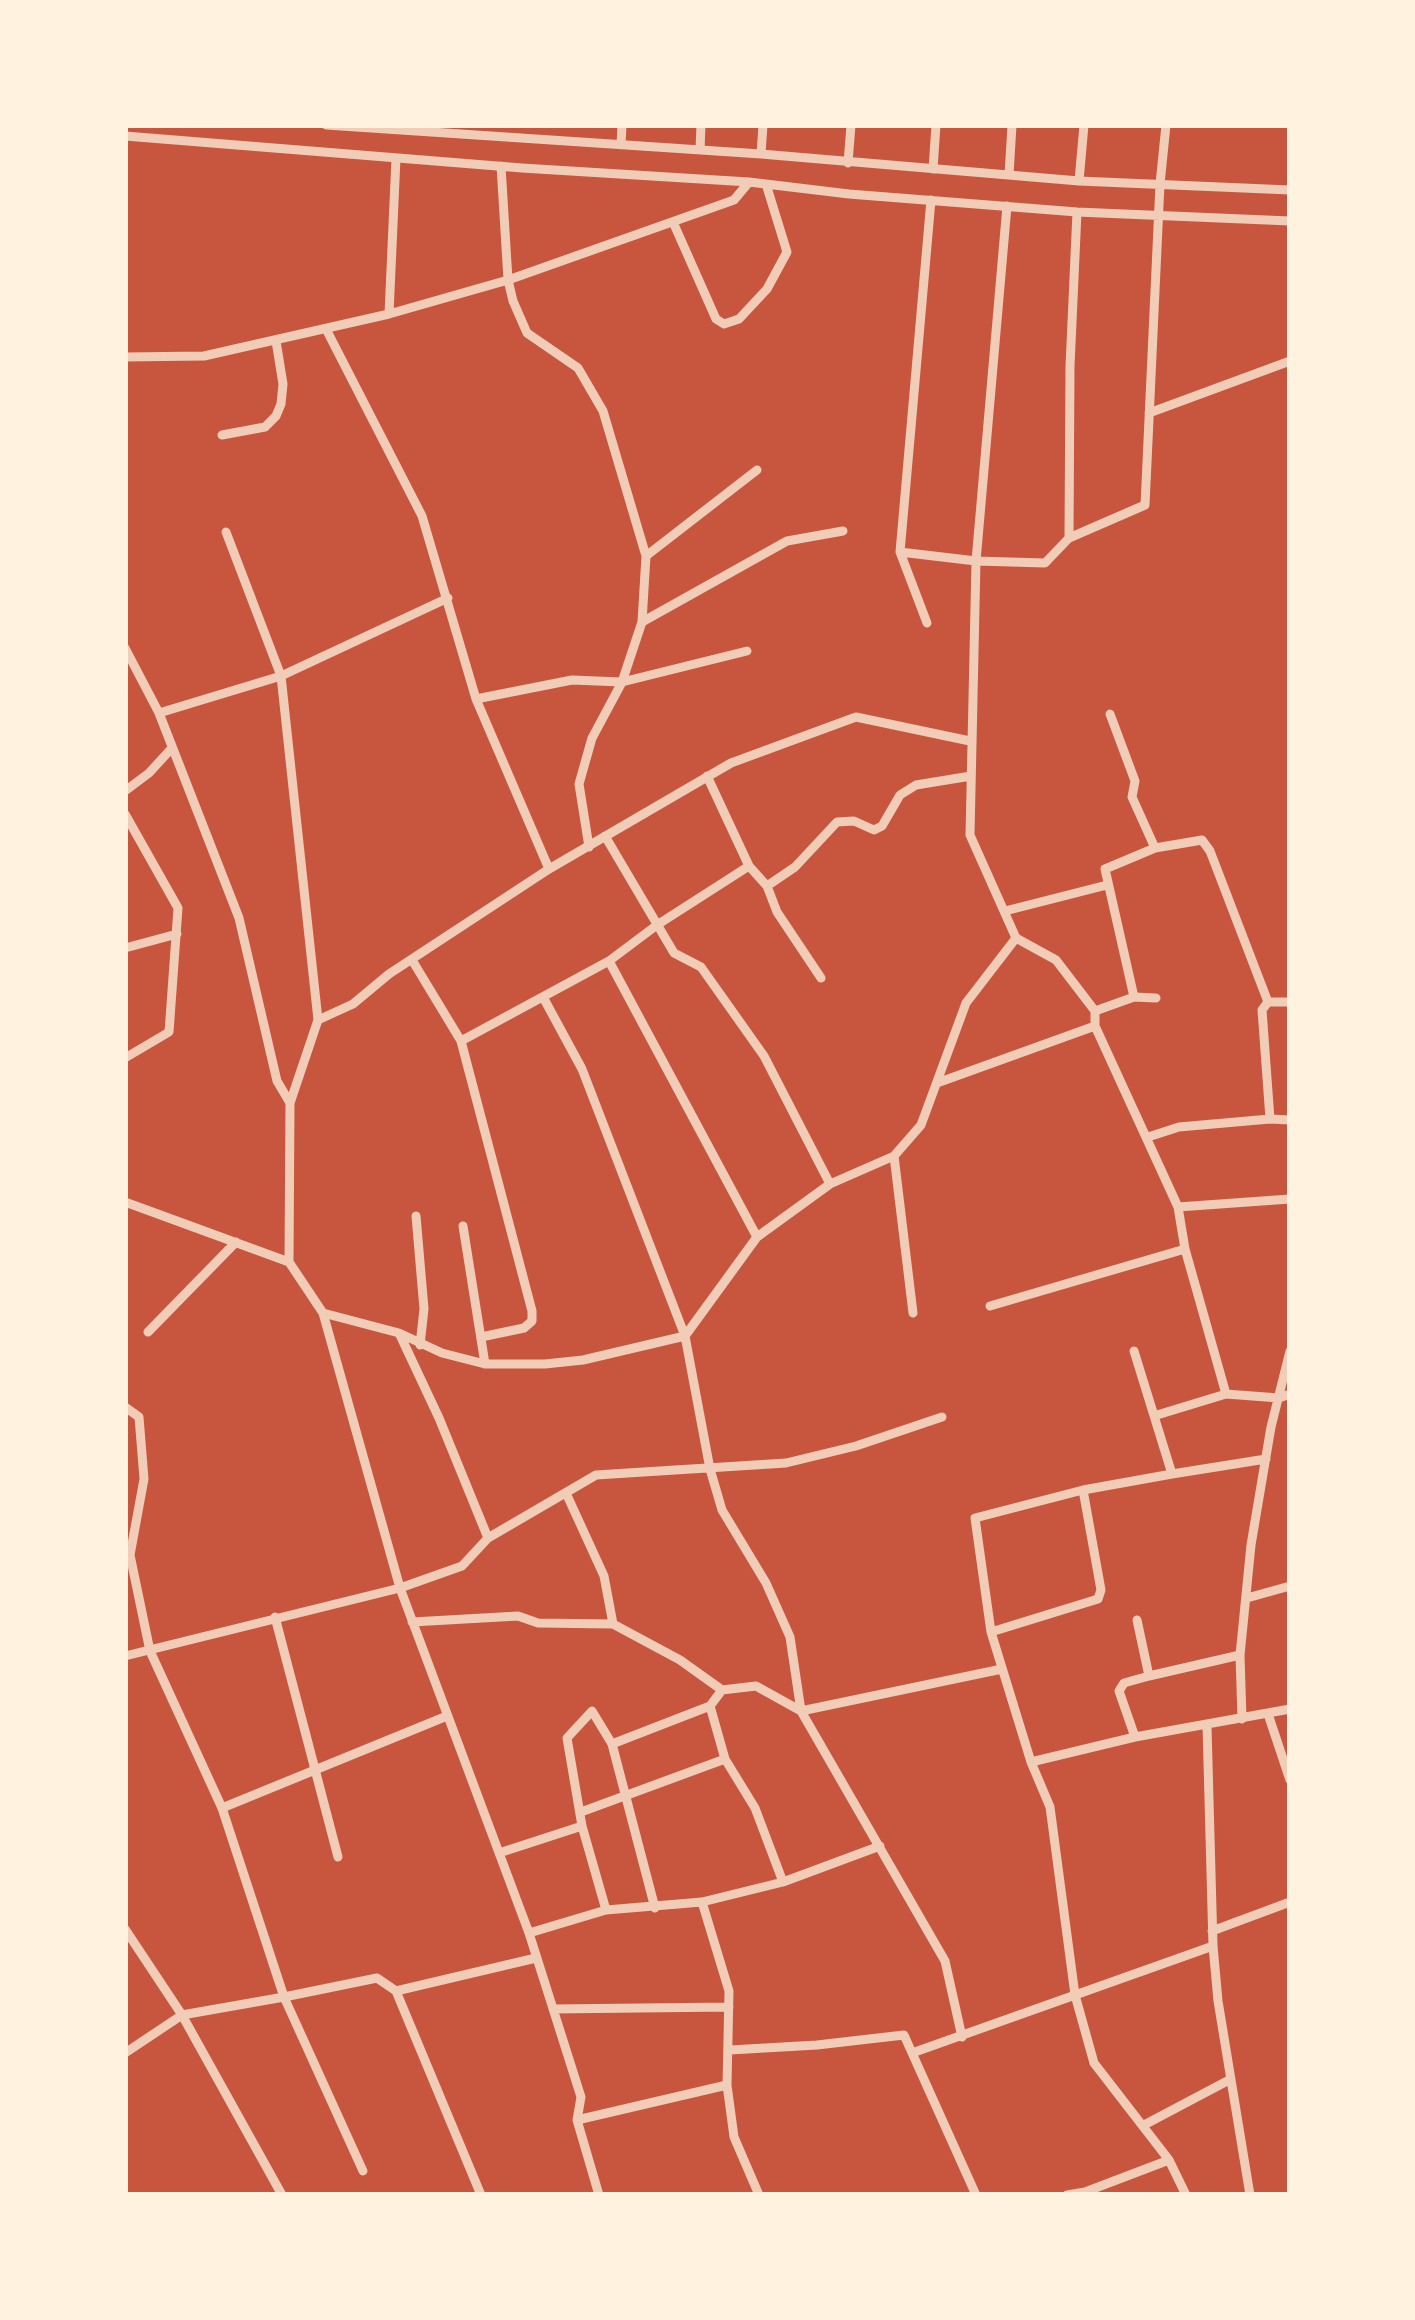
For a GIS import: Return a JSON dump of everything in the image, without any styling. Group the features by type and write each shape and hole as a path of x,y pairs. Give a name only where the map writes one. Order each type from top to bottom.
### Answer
{"street":[{"path":"326,125 761,154 1079,181 1290,190"},
{"path":"524,125 524,139"},
{"path":"622,125 622,145"},
{"path":"700,150 701,125"},
{"path":"761,154 763,125"},
{"path":"848,163 850,125"},
{"path":"933,170 936,125"},
{"path":"1009,175 1012,125"},
{"path":"1079,181 1084,125"},
{"path":"900,552 1046,563 1069,538 1145,504 1166,125"},
{"path":"125,136 749,182 1077,212 1290,220"},
{"path":"389,314 396,158"},
{"path":"501,166 508,280 527,333 578,368 602,410 646,556 642,622 622,682 592,738 579,784 589,847"},
{"path":"125,356 204,356 389,314 508,280 734,200 749,182"},
{"path":"673,222 716,318 724,324 738,319 766,289 787,252 766,184"},
{"path":"927,623 900,552 930,200"},
{"path":"1006,206 976,560 970,835 1016,938 1056,960 1095,1011 1095,1026 1178,1207 1185,1249 1226,1394"},
{"path":"1069,538 1070,366 1077,212"},
{"path":"326,329 422,516 476,699 549,869"},
{"path":"222,435 265,427 276,416 282,404 283,384 276,342"},
{"path":"1149,413 1290,361"},
{"path":"646,556 757,470"},
{"path":"642,622 787,540 843,531"},
{"path":"226,532 282,676 318,1020 290,1103 289,1262 323,1313 400,1588 528,1933 582,2097 577,2120 599,2195"},
{"path":"159,713 282,676 448,598"},
{"path":"125,648 159,713 240,918 277,1081 290,1103"},
{"path":"476,699 572,680 622,682 747,651"},
{"path":"1110,714 1135,782 1132,796 1154,848"},
{"path":"318,1020 353,1004 389,974 549,869 731,763 856,717 970,741"},
{"path":"125,791 149,773 171,748"},
{"path":"708,776 750,866 821,978"},
{"path":"766,886 795,867 837,822 854,821 874,830 882,826 900,795 916,785 972,776"},
{"path":"125,814 178,908 169,1032 125,1058"},
{"path":"605,836 674,954 701,967 764,1056 830,1184"},
{"path":"1134,997 1105,869 1154,848 1202,840 1210,851 1268,1002"},
{"path":"461,1040 609,961 657,925 750,866"},
{"path":"1004,912 1106,885"},
{"path":"125,948 177,934"},
{"path":"323,1313 399,1333 420,1345 486,1364 583,1360 685,1336 757,1237 830,1184 894,1156 921,1125 966,1003 1016,938"},
{"path":"412,960 461,1040 532,1310 532,1321 524,1328 481,1338"},
{"path":"609,961 757,1237"},
{"path":"544,997 582,1069 685,1336 710,1470 722,1510 766,1583 790,1637 801,1711 945,1961 962,2037"},
{"path":"1095,1011 1134,997 1156,998"},
{"path":"1268,1002 1290,1002"},
{"path":"1268,1002 1262,1010 1270,1118"},
{"path":"937,1082 1095,1026"},
{"path":"1148,1137 1179,1128 1270,1118 1290,1120"},
{"path":"894,1156 914,1313"},
{"path":"1178,1207 1290,1199"},
{"path":"125,1202 289,1262"},
{"path":"416,1216 424,1309 420,1345"},
{"path":"463,1226 486,1364"},
{"path":"148,1332 236,1242"},
{"path":"990,1306 1185,1249"},
{"path":"399,1333 488,1538"},
{"path":"1134,1351 1172,1474"},
{"path":"1242,1719 1240,1655 1251,1545 1290,1351"},
{"path":"1156,1415 1226,1394 1279,1398 1290,1394"},
{"path":"125,1408 139,1417 144,1479 130,1556 150,1652 222,1808 284,1997 364,2171"},
{"path":"125,1656 400,1588 462,1566 488,1538 596,1475 786,1463 856,1446 942,1417"},
{"path":"1186,2195 1169,2160 1094,2062 1076,1995 1050,1806 1031,1762 991,1632 975,1518 1082,1490 1266,1459"},
{"path":"991,1632 1098,1599 1102,1590 1082,1490"},
{"path":"566,1493 604,1576 613,1624"},
{"path":"1247,1598 1290,1586"},
{"path":"412,1622 518,1616 538,1623 613,1624 680,1660 722,1690 756,1686 801,1711 1002,1668"},
{"path":"274,1617 338,1857"},
{"path":"1137,1620 1149,1676"},
{"path":"1134,1737 1119,1691 1124,1683 1240,1655"},
{"path":"612,1744 710,1706 722,1690"},
{"path":"710,1706 725,1759 755,1808 783,1882"},
{"path":"1031,1762 1134,1737 1290,1709"},
{"path":"606,1910 582,1826 567,1738 592,1711 612,1744 655,1908"},
{"path":"1268,1714 1290,1780"},
{"path":"222,1808 448,1716"},
{"path":"1206,1726 1213,1946 1250,2195"},
{"path":"580,1812 725,1759"},
{"path":"498,1853 582,1826"},
{"path":"528,1933 606,1910 702,1902 783,1882 880,1846"},
{"path":"702,1902 729,1991 727,2085 734,2137 759,2195"},
{"path":"1212,1932 1290,1902"},
{"path":"125,1930 182,2015 282,2195"},
{"path":"912,2053 1213,1946"},
{"path":"396,1991 536,1958"},
{"path":"125,2053 182,2015 377,1978 396,1991 481,2195"},
{"path":"553,2009 729,2007"},
{"path":"730,2050 904,2035 976,2195"},
{"path":"1144,2126 1231,2079"},
{"path":"577,2120 727,2085"},
{"path":"1067,2195 1085,2194 1169,2160"}]}
